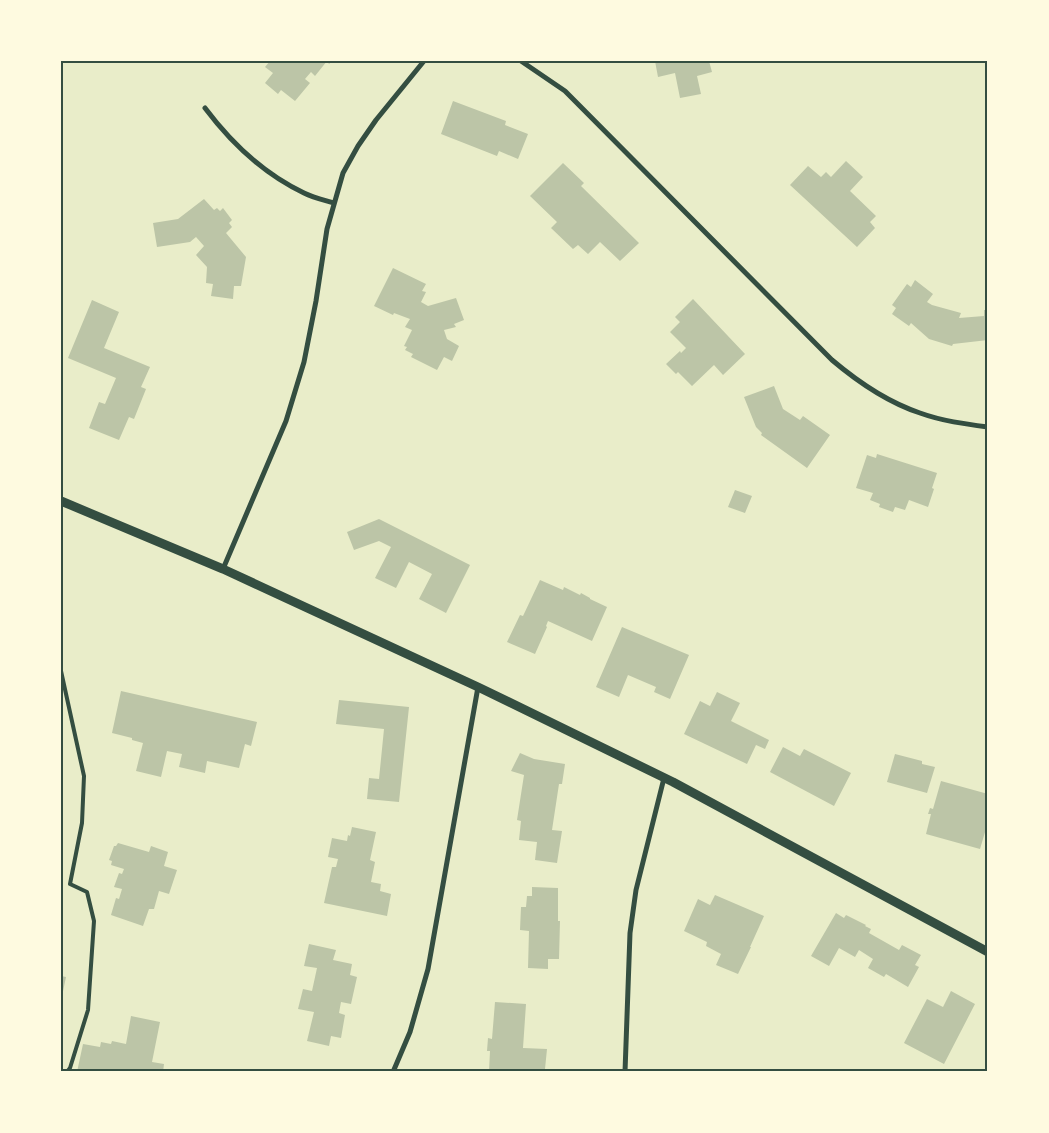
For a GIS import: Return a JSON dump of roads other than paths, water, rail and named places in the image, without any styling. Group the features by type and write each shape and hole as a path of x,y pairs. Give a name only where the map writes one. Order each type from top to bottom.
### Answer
{"street":[{"path":"224,568 286,421 304,362 327,229 344,173 358,146 376,120 424,61"},
{"path":"521,61 565,91 832,360 855,379 891,401 920,413 960,424 988,427"},
{"path":"205,108 243,152 268,172 306,194 334,203"},
{"path":"61,500 224,568 478,687 664,778 988,952"},
{"path":"393,1072 410,1032 428,969 478,687"},
{"path":"625,1072 630,934 636,890 664,778"}],"lane":[{"path":"61,671 84,776 82,823 70,884 86,892 94,921 88,1010 70,1068 67,1072"}]}
